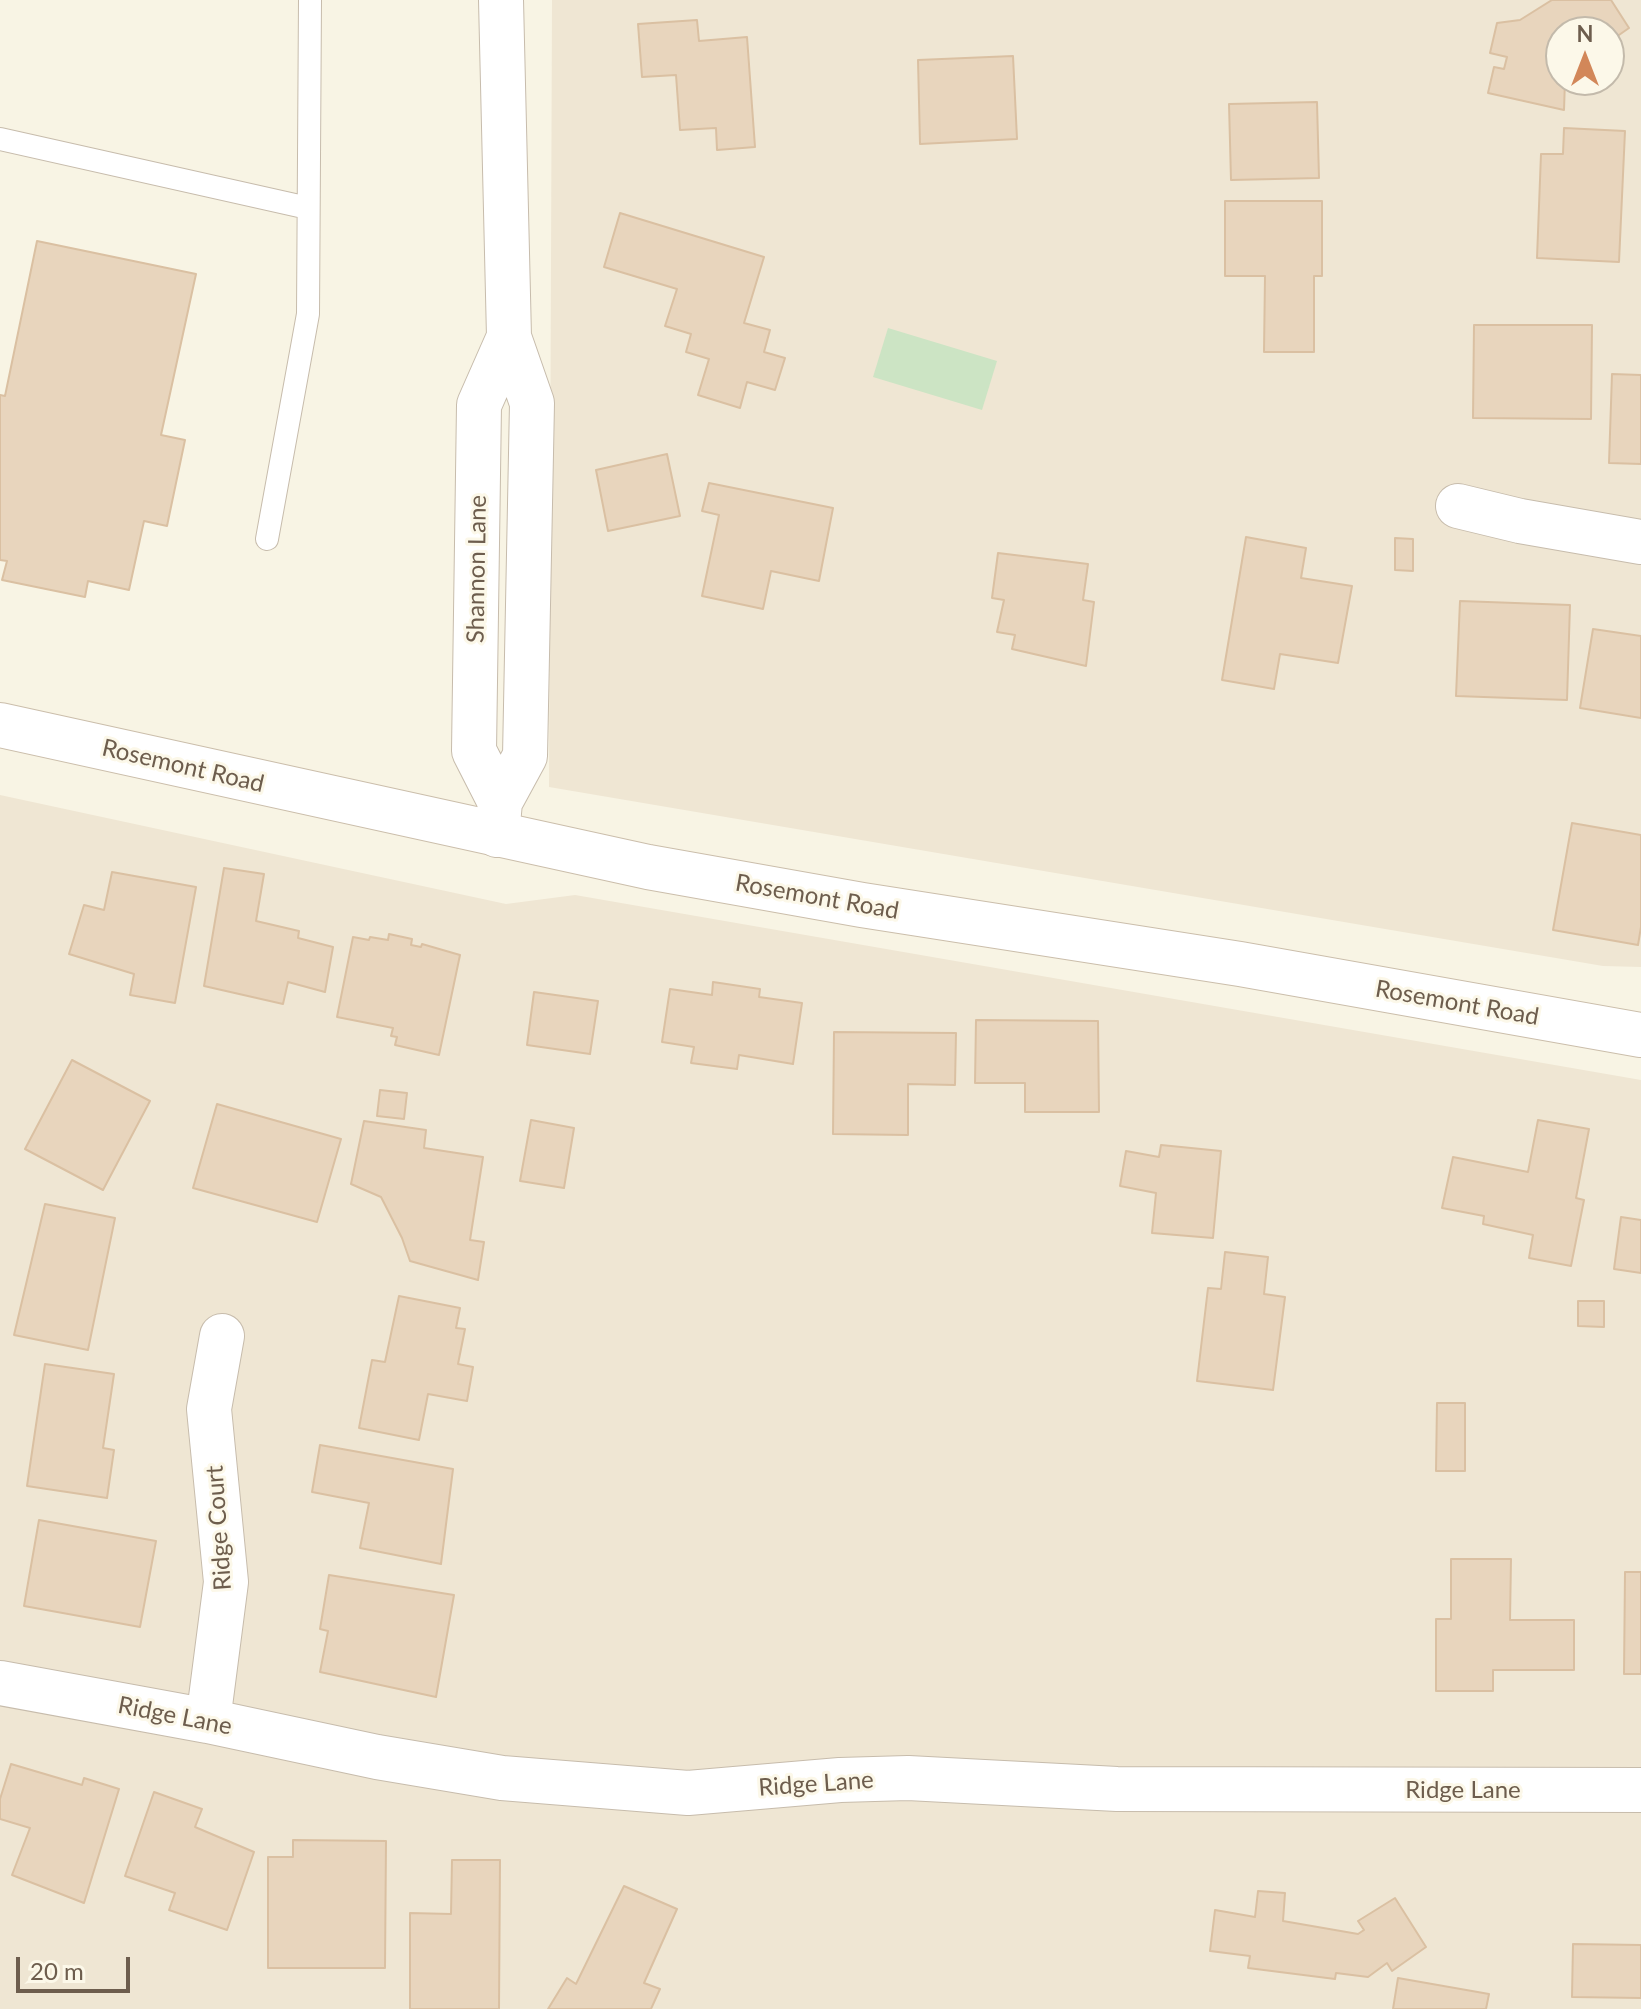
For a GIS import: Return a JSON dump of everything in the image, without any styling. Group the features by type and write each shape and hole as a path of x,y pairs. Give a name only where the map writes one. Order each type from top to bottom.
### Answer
{"street":[{"path":"498,819 525,756 532,403 509,337 501,0"},
{"path":"1458,506 1520,521 1641,542"},
{"name":"Rosemont Road","path":"0,725 498,819 648,867 827,900 1240,964 1641,1035"},
{"name":"Ridge Court","path":"208,1721 226,1582 209,1409 222,1336"},
{"name":"Ridge Lane","path":"0,1683 208,1721 377,1757 502,1778 688,1793 840,1780 908,1778 1117,1789 1641,1790"}],"lane":[{"path":"267,539 308,314 310,0"},
{"path":"0,139 308,208"}],"shaded area":[{"path":"552,0 1641,0 1641,967 1603,966 549,787"},
{"path":"0,795 506,904 575,895 1641,1080 1641,2009 0,2009"}],"green space":[{"path":"888,328 997,361 982,410 873,377"}],"building":[{"path":"1552,0 1611,0 1621,16 1545,16 1545,96 1564,96 1564,110 1488,93 1494,67 1504,69 1507,57 1490,53 1497,23 1520,20"},
{"path":"697,20 699,41 747,37 755,147 717,150 716,128 680,130 676,75 642,77 638,24"},
{"path":"1013,56 1017,139 920,144 918,60"},
{"path":"1317,102 1319,178 1231,180 1229,104"},
{"path":"1564,128 1625,131 1619,262 1537,258 1541,154 1563,154"},
{"path":"1225,201 1322,201 1322,276 1314,276 1314,352 1264,352 1265,276 1225,276"},
{"path":"620,213 764,257 744,323 770,330 764,352 785,358 775,390 747,382 740,408 698,395 709,359 686,352 691,334 665,326 677,289 604,267"},
{"path":"37,241 196,274 161,435 185,440 167,526 144,521 129,590 88,581 85,597 2,580 7,561 0,560 0,395 5,396"},
{"path":"1474,325 1592,325 1591,419 1473,418"},
{"path":"1612,374 1641,375 1641,464 1609,463"},
{"path":"667,454 680,516 608,531 596,470"},
{"path":"709,483 833,508 819,581 771,571 763,609 702,596 719,515 702,511"},
{"path":"1246,537 1306,548 1301,578 1352,586 1338,663 1280,654 1274,689 1222,680"},
{"path":"1395,538 1413,539 1413,571 1395,570"},
{"path":"998,553 1088,564 1083,600 1094,602 1086,666 1012,649 1015,635 997,632 1004,600 992,598"},
{"path":"1460,601 1570,605 1567,700 1456,696"},
{"path":"1593,629 1641,636 1641,718 1580,708"},
{"path":"1572,823 1641,835 1641,927 1638,945 1553,930"},
{"path":"224,868 264,874 256,921 299,931 298,938 333,947 325,992 288,982 283,1004 204,986"},
{"path":"112,872 196,887 175,1003 130,995 134,974 69,954 84,905 104,910"},
{"path":"389,934 412,939 411,945 421,947 422,944 460,955 439,1055 395,1045 397,1037 391,1036 393,1028 337,1017 353,937 388,940"},
{"path":"713,982 760,989 759,997 802,1003 793,1064 739,1055 737,1069 691,1063 694,1047 662,1042 670,989 712,995"},
{"path":"534,992 598,1001 590,1054 527,1045"},
{"path":"976,1020 1098,1021 1099,1112 1025,1112 1025,1083 975,1083"},
{"path":"834,1032 956,1033 955,1085 908,1084 908,1135 833,1134"},
{"path":"72,1060 150,1101 103,1190 25,1149"},
{"path":"380,1090 407,1093 404,1119 377,1116"},
{"path":"217,1104 341,1139 317,1222 193,1188"},
{"path":"531,1120 574,1128 564,1188 520,1181"},
{"path":"1538,1120 1589,1129 1576,1198 1584,1200 1571,1266 1529,1258 1533,1235 1483,1224 1484,1216 1442,1208 1453,1157 1528,1172"},
{"path":"364,1121 426,1130 424,1148 483,1157 470,1240 484,1242 478,1280 410,1261 381,1197 351,1184"},
{"path":"1161,1145 1221,1151 1213,1238 1152,1233 1156,1193 1120,1186 1126,1151 1159,1157"},
{"path":"45,1204 115,1218 88,1350 14,1335"},
{"path":"1621,1217 1641,1220 1641,1273 1614,1269"},
{"path":"1225,1252 1268,1257 1264,1294 1285,1297 1273,1390 1197,1381 1208,1288 1221,1289"},
{"path":"399,1296 460,1308 456,1328 465,1329 458,1364 473,1367 467,1401 428,1394 419,1440 359,1428 372,1360 385,1362"},
{"path":"1578,1301 1604,1301 1604,1327 1578,1326"},
{"path":"45,1364 114,1374 103,1448 114,1450 107,1498 27,1486"},
{"path":"1437,1403 1465,1403 1465,1471 1436,1471"},
{"path":"320,1445 453,1469 441,1564 360,1548 369,1503 312,1492"},
{"path":"39,1520 156,1541 140,1627 24,1606"},
{"path":"1451,1559 1511,1559 1510,1620 1574,1620 1574,1670 1493,1670 1493,1691 1436,1691 1436,1619 1451,1619"},
{"path":"1625,1572 1641,1572 1641,1674 1624,1674"},
{"path":"329,1575 454,1595 436,1697 320,1672 328,1631 320,1629"},
{"path":"11,1764 82,1785 84,1778 119,1789 84,1903 12,1875 30,1828 0,1819 0,1799"},
{"path":"154,1792 202,1809 195,1827 254,1852 227,1930 169,1910 175,1893 125,1876"},
{"path":"293,1840 386,1841 385,1968 268,1968 268,1857 293,1857"},
{"path":"452,1860 500,1860 499,2009 410,2009 410,1913 451,1914"},
{"path":"624,1886 677,1909 644,1983 660,1989 651,2009 548,2009 567,1978 576,1984"},
{"path":"1258,1891 1285,1893 1283,1921 1358,1934 1364,1930 1358,1921 1395,1898 1426,1947 1392,1971 1387,1963 1368,1977 1336,1973 1335,1979 1248,1968 1250,1956 1210,1951 1215,1910 1255,1917"},
{"path":"1573,1944 1641,1945 1641,1998 1572,1997"},
{"path":"1398,1978 1489,1994 1486,2009 1393,2009"}]}
